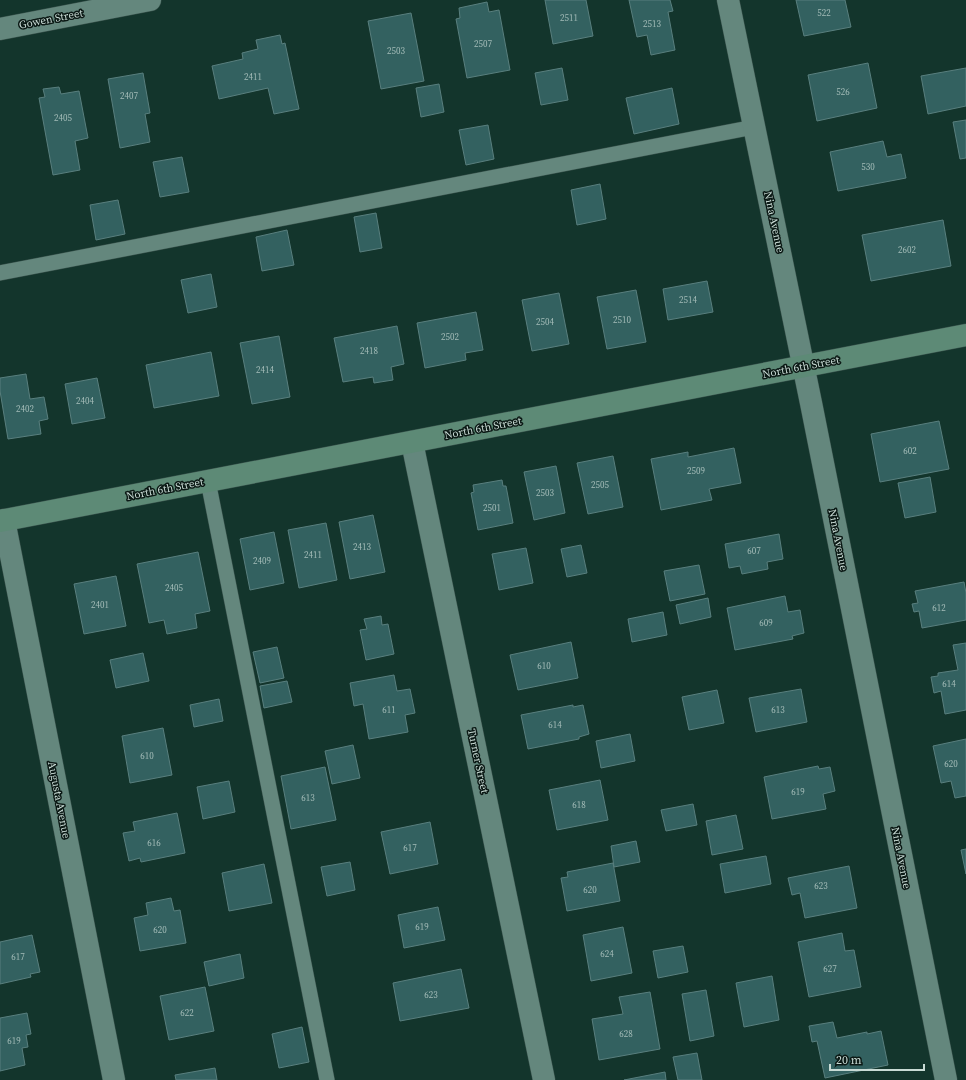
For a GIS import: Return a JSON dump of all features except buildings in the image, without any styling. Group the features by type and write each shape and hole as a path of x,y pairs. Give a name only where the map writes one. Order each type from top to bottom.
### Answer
{"main road":[{"name":"North 6th Street","path":"2,520 966,335"}],"street":[{"name":"Gowen Street","path":"0,29 150,0"},
{"name":"Nina Avenue","path":"728,0 946,1080"},
{"name":"Turner Street","path":"412,442 544,1080"},
{"name":"Augusta Avenue","path":"2,520 114,1080"}],"lane":[{"path":"0,273 754,127"},
{"path":"208,481 327,1080"}]}
